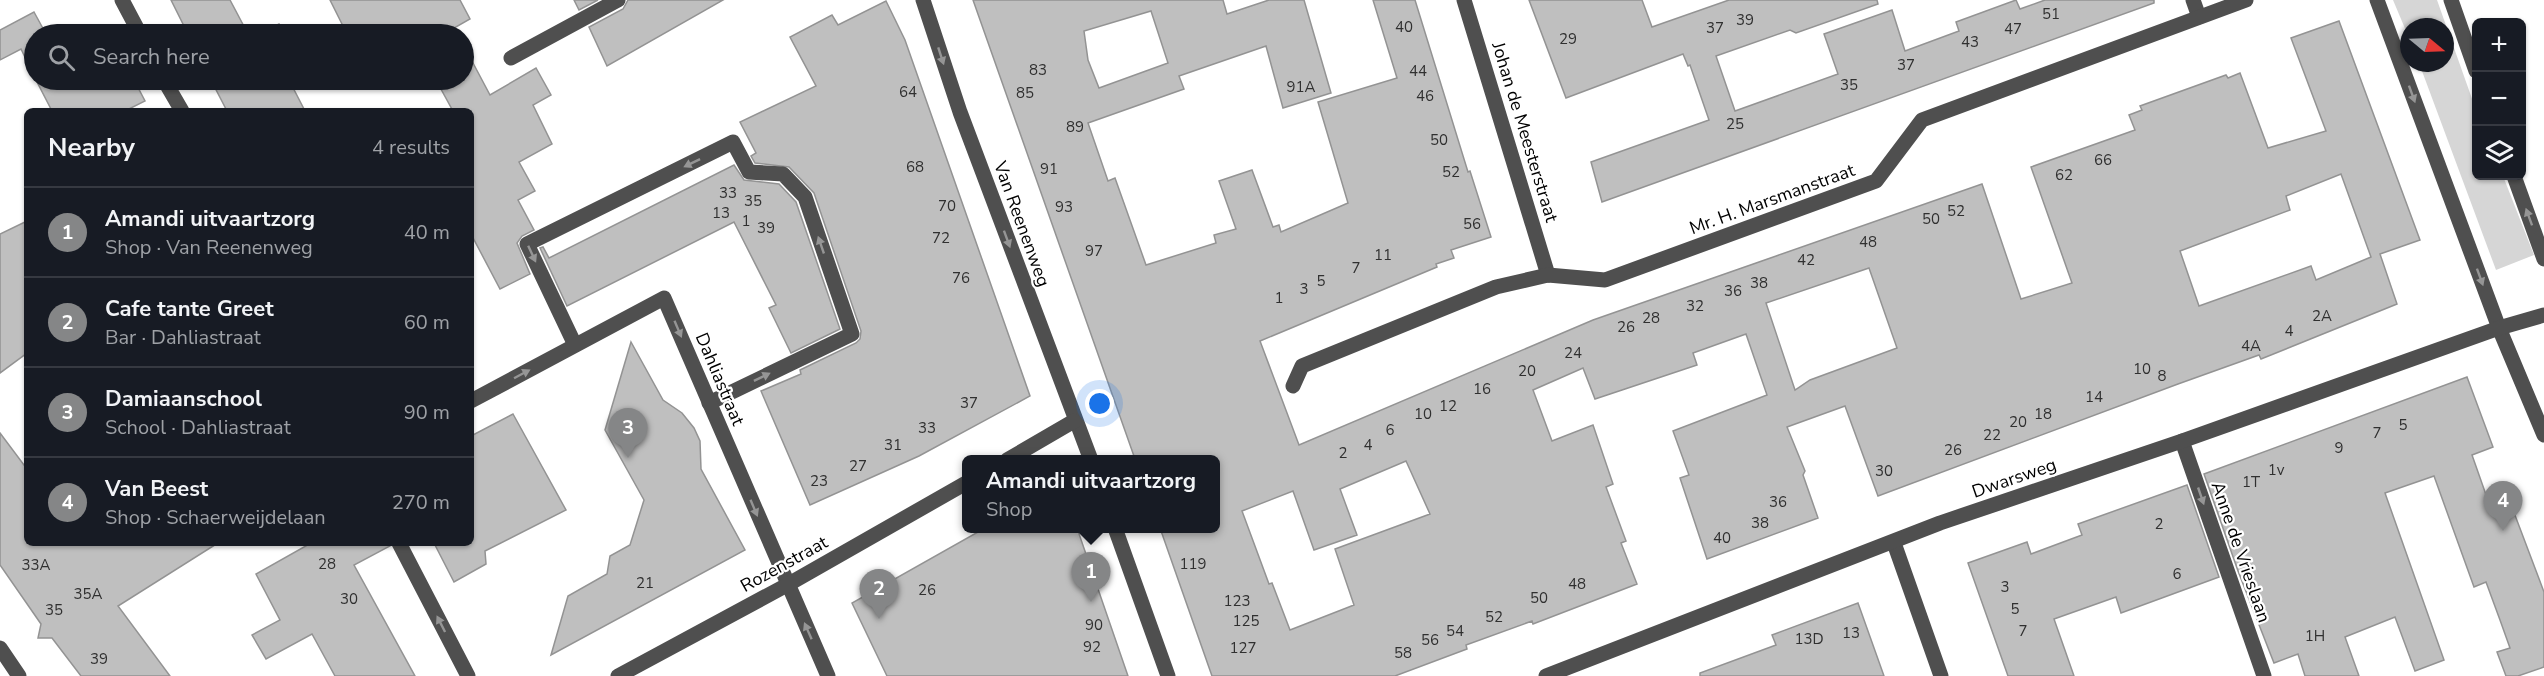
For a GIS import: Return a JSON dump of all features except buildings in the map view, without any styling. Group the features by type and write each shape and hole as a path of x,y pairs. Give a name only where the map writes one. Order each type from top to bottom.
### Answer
{"street":[{"path":"122,0 135,24"},
{"path":"511,58 618,0"},
{"name":"Van Reenenweg","path":"922,0 960,112 1074,421 1089,455"},
{"name":"Johan de Meesterstraat","path":"1464,0 1548,275"},
{"path":"2193,0 2199,17"},
{"name":"Mr. H. Marsmanstraat","path":"1293,386 1302,366 1496,287 1548,275 1605,280 1876,181 1922,120 2246,0"},
{"path":"2377,0 2499,328 2544,435"},
{"path":"2451,0 2472,60"},
{"path":"170,90 180,108"},
{"path":"575,345 527,244 733,142 749,172 783,174 805,197 852,334 709,403"},
{"path":"2515,180 2544,259"},
{"name":"Dahliastraat","path":"474,399 664,298 828,676"},
{"name":"Dwarsweg","path":"1546,676 1894,543 1940,523 2182,441 2499,328 2544,315"},
{"path":"1014,455 1074,421"},
{"name":"Anne de Vrieslaan","path":"2182,441 2264,676"},
{"name":"Rozenstraat","path":"618,676 788,585 962,485"},
{"path":"1117,533 1168,676"},
{"path":"1894,543 1941,676"},
{"path":"401,546 468,676"},
{"path":"0,648 19,676"}],"shaded area":[{"path":"2393,0 2437,0 2443,18 2401,18"},
{"path":"2454,48 2472,99 2472,180 2505,180 2534,255 2496,270 2422,72 2454,72"}],"place":[{"name":"Damiaanschool","path":"628,458"},
{"name":"Van Beest","path":"2503,531"},
{"name":"Amandi uitvaartzorg","path":"1091,602"},
{"name":"Cafe tante Greet","path":"879,619"}]}
